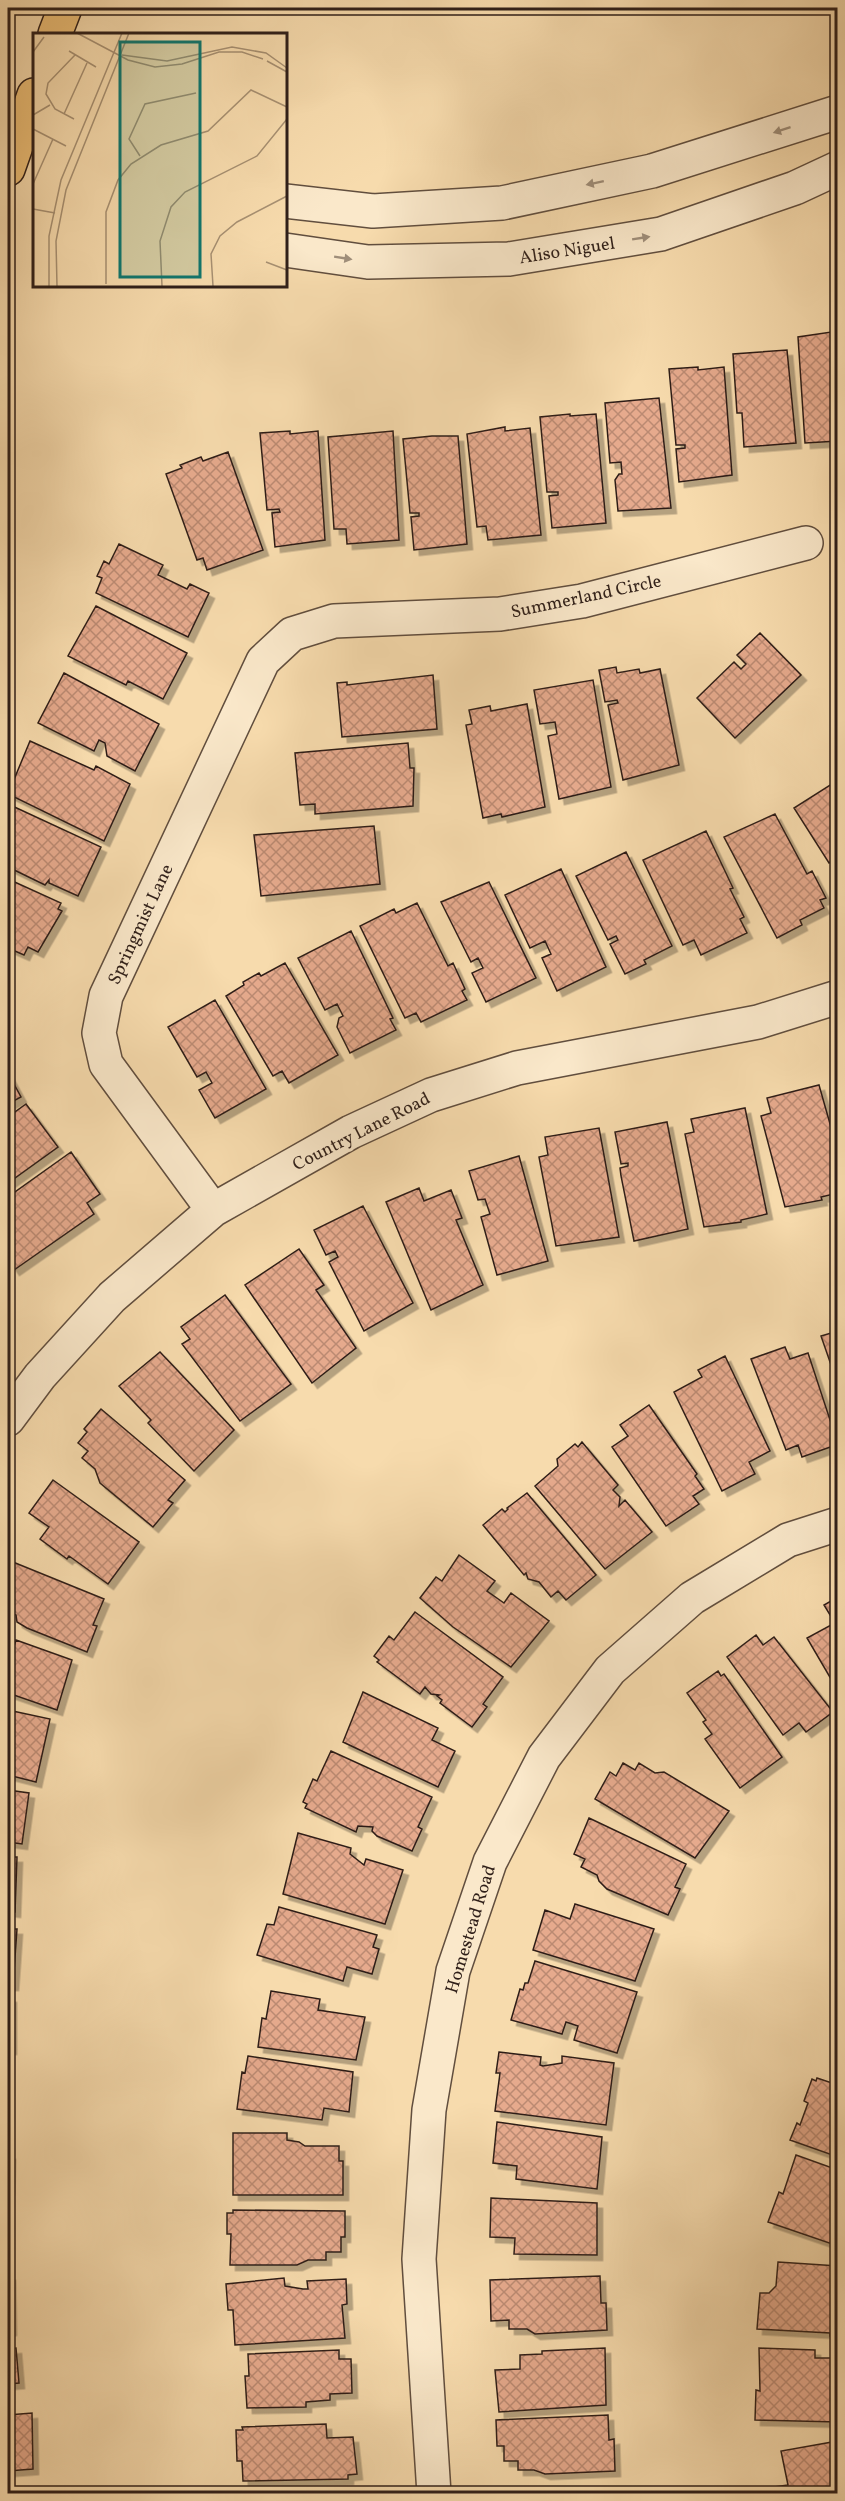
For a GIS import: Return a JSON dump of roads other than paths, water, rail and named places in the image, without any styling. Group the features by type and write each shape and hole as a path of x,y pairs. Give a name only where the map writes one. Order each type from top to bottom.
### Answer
{"main road":[{"path":"55,33 65,8"},
{"path":"20,149 33,99"}],"street":[{"path":"286,201 373,211 502,202 652,171 837,112"},
{"name":"Aliso Niguel","path":"286,250 368,262 509,259 661,234 795,188 837,168"},
{"name":"Summerland Circle","path":"292,634 334,621 500,614 582,600 806,543"},
{"name":"Springmist Lane","path":"213,1210 106,1064 99,1033 106,996 263,661 292,634"},
{"name":"Country Lane Road","path":"8,1419 40,1376 112,1297 213,1210 351,1132 431,1095 517,1068 758,1022 837,997"},
{"name":"Homestead Road","path":"434,2493 419,2259 429,2110 453,1971 490,1862 544,1757 610,1670 692,1598 788,1540 837,1524"}]}
